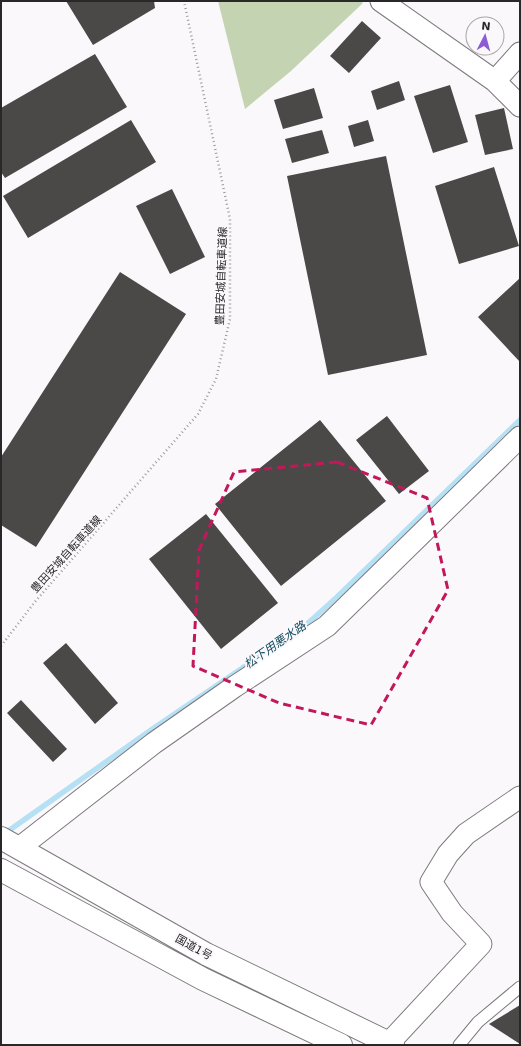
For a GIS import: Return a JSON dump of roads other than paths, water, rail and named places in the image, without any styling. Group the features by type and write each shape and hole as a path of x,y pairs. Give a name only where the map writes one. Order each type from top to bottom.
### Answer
{"highway":[{"name":"国道1号","path":"10,843 206,954 391,1044"},
{"path":"1,870 203,979 340,1045"}],"street":[{"path":"381,1 495,81 520,106"},
{"path":"495,81 520,53"},
{"path":"10,843 234,687 327,626 520,437"},
{"path":"391,1044 482,944 452,913 431,882 448,854 466,834 520,798"}],"lane":[{"path":"459,1045 478,1022 520,987"}],"waterway":[{"name":"松下用悪水路","path":"4,834 151,730 306,625 337,597 520,420"}]}
